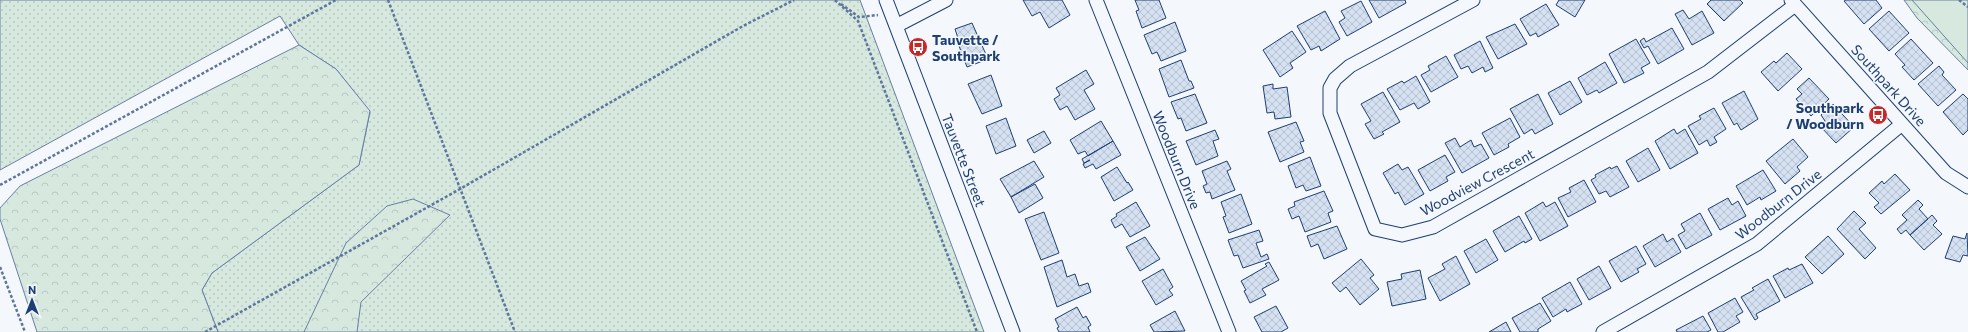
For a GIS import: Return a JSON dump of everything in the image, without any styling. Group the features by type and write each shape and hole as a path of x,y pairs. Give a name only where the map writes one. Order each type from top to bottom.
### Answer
{"street":[{"path":"896,26 946,0"},
{"name":"Woodburn Drive","path":"1096,0 1229,332"},
{"name":"Woodview Crescent","path":"1473,0 1350,66 1335,79 1330,88 1330,113 1375,228 1402,235 1433,227 1708,72 1793,2"},
{"name":"Southpark Drive","path":"1793,2 1946,173 1968,187"},
{"name":"Tauvette Street","path":"888,6 1013,332"},
{"name":"Woodburn Drive","path":"1603,332 1757,244 1902,124"}],"path":[{"path":"0,185 336,0"},
{"path":"388,0 515,332"},
{"path":"205,332 460,189 743,26 794,0"},
{"path":"836,0 859,17 888,6"},
{"path":"836,0 858,21 978,332"},
{"path":"1959,0 1968,7"},
{"path":"0,267 25,332"}],"green space":[{"path":"0,0 860,0 984,332 218,332 202,290 212,273 359,165 370,112 336,69 299,45 280,16 0,170"},
{"path":"1904,0 1968,0 1968,70 1917,18"},
{"path":"1912,0 1968,0 1968,63"},
{"path":"299,45 336,69 370,111 359,165 212,273 202,290 218,332 37,332 0,219 0,208 20,186"},
{"path":"413,199 450,215 361,302 357,332 304,332 346,243 387,206"}],"building":[{"path":"1023,0 1062,0 1070,15 1049,28 1040,12 1032,16"},
{"path":"1135,0 1159,0 1166,18 1142,28 1136,11 1139,10"},
{"path":"1369,0 1405,0 1406,3 1379,18"},
{"path":"1559,0 1585,0 1575,17 1556,5"},
{"path":"1711,0 1740,0 1743,3 1724,21 1707,4"},
{"path":"1876,0 1882,8 1864,24 1844,1"},
{"path":"1361,1 1372,22 1347,36 1339,22 1345,18 1341,11"},
{"path":"1546,4 1559,25 1538,37 1536,33 1530,36 1520,19"},
{"path":"1683,10 1689,19 1702,11 1714,33 1692,45 1675,14"},
{"path":"1325,11 1340,39 1321,51 1319,46 1311,50 1297,26"},
{"path":"1889,11 1909,33 1889,51 1869,29"},
{"path":"1175,22 1186,51 1161,61 1157,52 1152,54 1144,35"},
{"path":"972,23 988,59 967,67 956,38 958,38 955,29"},
{"path":"1515,24 1527,44 1498,59 1486,37"},
{"path":"1672,28 1684,49 1658,64 1648,46 1644,48 1640,41 1644,38 1646,42"},
{"path":"1292,31 1306,52 1290,63 1293,68 1280,77 1263,50"},
{"path":"1636,39 1650,63 1641,68 1644,73 1624,83 1609,54"},
{"path":"1911,39 1933,63 1914,80 1902,67 1905,65 1895,54"},
{"path":"1480,41 1493,68 1485,72 1483,67 1472,73 1468,66 1461,69 1454,55"},
{"path":"1787,53 1802,69 1778,91 1761,72 1774,61 1776,63"},
{"path":"1446,56 1458,77 1431,92 1421,75 1430,70 1428,66"},
{"path":"1181,60 1189,81 1191,81 1194,88 1169,97 1159,69"},
{"path":"1605,62 1617,83 1599,93 1597,90 1587,95 1578,78"},
{"path":"1939,66 1944,72 1942,75 1956,90 1938,106 1918,84"},
{"path":"1086,70 1094,84 1084,90 1095,109 1075,120 1067,106 1060,110 1054,99 1060,95 1056,88"},
{"path":"991,75 1002,106 982,114 968,84"},
{"path":"1416,76 1430,102 1418,109 1414,103 1400,110 1387,89 1402,81 1404,83"},
{"path":"1809,78 1829,99 1811,116 1796,99 1802,94 1797,89"},
{"path":"1570,81 1582,102 1560,115 1548,93"},
{"path":"1273,84 1273,89 1287,87 1291,117 1275,119 1274,112 1267,113 1263,86"},
{"path":"1744,91 1758,119 1741,130 1737,123 1734,125 1722,103"},
{"path":"1383,92 1400,122 1382,132 1384,134 1374,139 1365,124 1371,121 1361,104"},
{"path":"1195,94 1207,123 1186,131 1181,118 1178,119 1171,102"},
{"path":"1538,94 1553,124 1535,134 1532,129 1524,134 1510,109"},
{"path":"1963,94 1968,99 1968,130 1963,135 1943,112"},
{"path":"1833,104 1854,127 1836,143 1820,126 1825,121 1821,115"},
{"path":"1714,108 1726,129 1714,137 1717,142 1710,146 1707,140 1699,145 1688,126 1701,119 1699,116"},
{"path":"1006,118 1016,146 996,154 986,126"},
{"path":"1510,118 1520,137 1508,144 1509,147 1494,155 1482,133"},
{"path":"1101,121 1113,141 1088,156 1085,151 1078,154 1070,140"},
{"path":"1296,122 1304,141 1300,142 1304,152 1280,162 1268,132"},
{"path":"1674,129 1677,134 1685,129 1698,153 1670,169 1655,141"},
{"path":"1215,130 1219,139 1213,141 1218,156 1196,165 1186,141"},
{"path":"1044,131 1051,143 1034,153 1027,140"},
{"path":"1455,138 1460,147 1471,140 1474,147 1481,144 1489,158 1462,173 1445,143"},
{"path":"1793,139 1808,157 1797,167 1800,171 1785,184 1766,161"},
{"path":"1113,141 1121,155 1096,169 1093,164 1085,168 1083,164 1090,160 1084,163 1082,159"},
{"path":"1648,148 1660,170 1638,182 1626,161"},
{"path":"1445,155 1455,172 1446,177 1448,181 1430,191 1418,170"},
{"path":"1310,157 1321,186 1306,191 1303,185 1296,188 1288,166"},
{"path":"1034,161 1044,177 1011,197 1000,179"},
{"path":"1227,161 1231,169 1227,171 1235,190 1212,199 1210,192 1206,193 1203,186 1207,184 1202,171"},
{"path":"1398,164 1402,170 1408,167 1424,194 1405,205 1398,192 1395,194 1383,173"},
{"path":"1617,166 1629,187 1610,197 1606,191 1599,194 1591,180 1596,177 1595,175 1610,167 1611,169"},
{"path":"1117,167 1133,190 1114,201 1101,177"},
{"path":"1763,170 1776,191 1761,200 1760,197 1747,205 1736,186"},
{"path":"1895,174 1910,190 1881,214 1874,207 1879,203 1869,193 1882,181 1884,184"},
{"path":"1584,180 1596,202 1568,217 1558,198 1571,192 1569,188"},
{"path":"1035,184 1043,198 1019,213 1011,197"},
{"path":"1324,191 1333,211 1328,213 1331,222 1305,232 1299,216 1292,219 1288,209 1295,206 1294,202"},
{"path":"1241,194 1252,224 1229,233 1223,217 1226,216 1221,202"},
{"path":"1728,198 1732,205 1738,201 1746,216 1720,230 1708,209"},
{"path":"1918,200 1923,205 1919,209 1928,219 1910,235 1906,230 1901,234 1897,229 1907,220 1902,215"},
{"path":"1136,202 1150,226 1130,237 1122,224 1115,228 1111,220 1117,216 1116,214"},
{"path":"1543,202 1546,207 1555,202 1568,226 1540,241 1525,213"},
{"path":"1854,211 1866,223 1859,229 1876,248 1865,259 1837,229"},
{"path":"1044,212 1059,253 1041,260 1025,219"},
{"path":"1700,213 1712,235 1686,249 1678,235 1685,231 1681,224"},
{"path":"1932,215 1937,221 1933,225 1942,234 1924,250 1910,235"},
{"path":"1519,216 1532,239 1525,243 1524,241 1505,252 1493,231"},
{"path":"1337,226 1347,249 1324,259 1318,244 1311,247 1307,236"},
{"path":"1259,230 1263,241 1256,243 1261,257 1267,254 1269,259 1243,268 1238,255 1234,256 1228,240"},
{"path":"1967,233 1968,256 1963,255 1960,262 1945,258 1953,236 1965,239"},
{"path":"1663,234 1667,242 1673,238 1681,252 1655,267 1643,246"},
{"path":"1828,236 1844,254 1822,274 1805,257"},
{"path":"1145,237 1160,259 1140,271 1126,247"},
{"path":"1486,239 1498,260 1476,273 1464,251"},
{"path":"1636,246 1646,264 1637,269 1639,272 1621,282 1609,261"},
{"path":"1456,256 1470,284 1440,301 1428,278 1445,269 1442,264"},
{"path":"1361,259 1374,275 1370,278 1379,289 1360,305 1346,287 1340,292 1332,283"},
{"path":"1062,260 1067,277 1075,274 1079,286 1088,283 1091,292 1057,307 1044,267"},
{"path":"1269,262 1279,280 1262,289 1266,295 1250,303 1244,291 1246,290 1241,281 1267,266 1265,264"},
{"path":"1802,264 1813,283 1785,298 1773,276 1788,268 1789,270"},
{"path":"1599,266 1611,288 1589,300 1577,279"},
{"path":"1163,269 1173,287 1169,290 1173,295 1156,305 1142,281"},
{"path":"1420,270 1426,299 1392,306 1387,282 1402,279 1401,274"},
{"path":"1768,279 1780,301 1756,314 1758,318 1755,320 1741,297 1754,290 1752,288"},
{"path":"1570,282 1582,304 1567,312 1566,309 1553,317 1542,298"},
{"path":"1735,298 1743,312 1736,316 1740,322 1723,332 1718,332 1708,313"},
{"path":"1540,303 1551,321 1538,329 1538,332 1520,332 1512,318"},
{"path":"1276,306 1288,328 1281,332 1262,332 1254,317"},
{"path":"1077,307 1083,318 1086,316 1091,325 1088,327 1090,332 1059,332 1057,328 1059,327 1055,319"},
{"path":"1175,311 1185,331 1154,332 1150,325"},
{"path":"1703,316 1711,330 1707,332 1677,332 1676,330"},
{"path":"1506,322 1511,332 1489,332"}],"place":[{"name":"Tauvette / Southpark","path":"918,47"},
{"name":"Southpark / Woodburn","path":"1878,115"}]}
